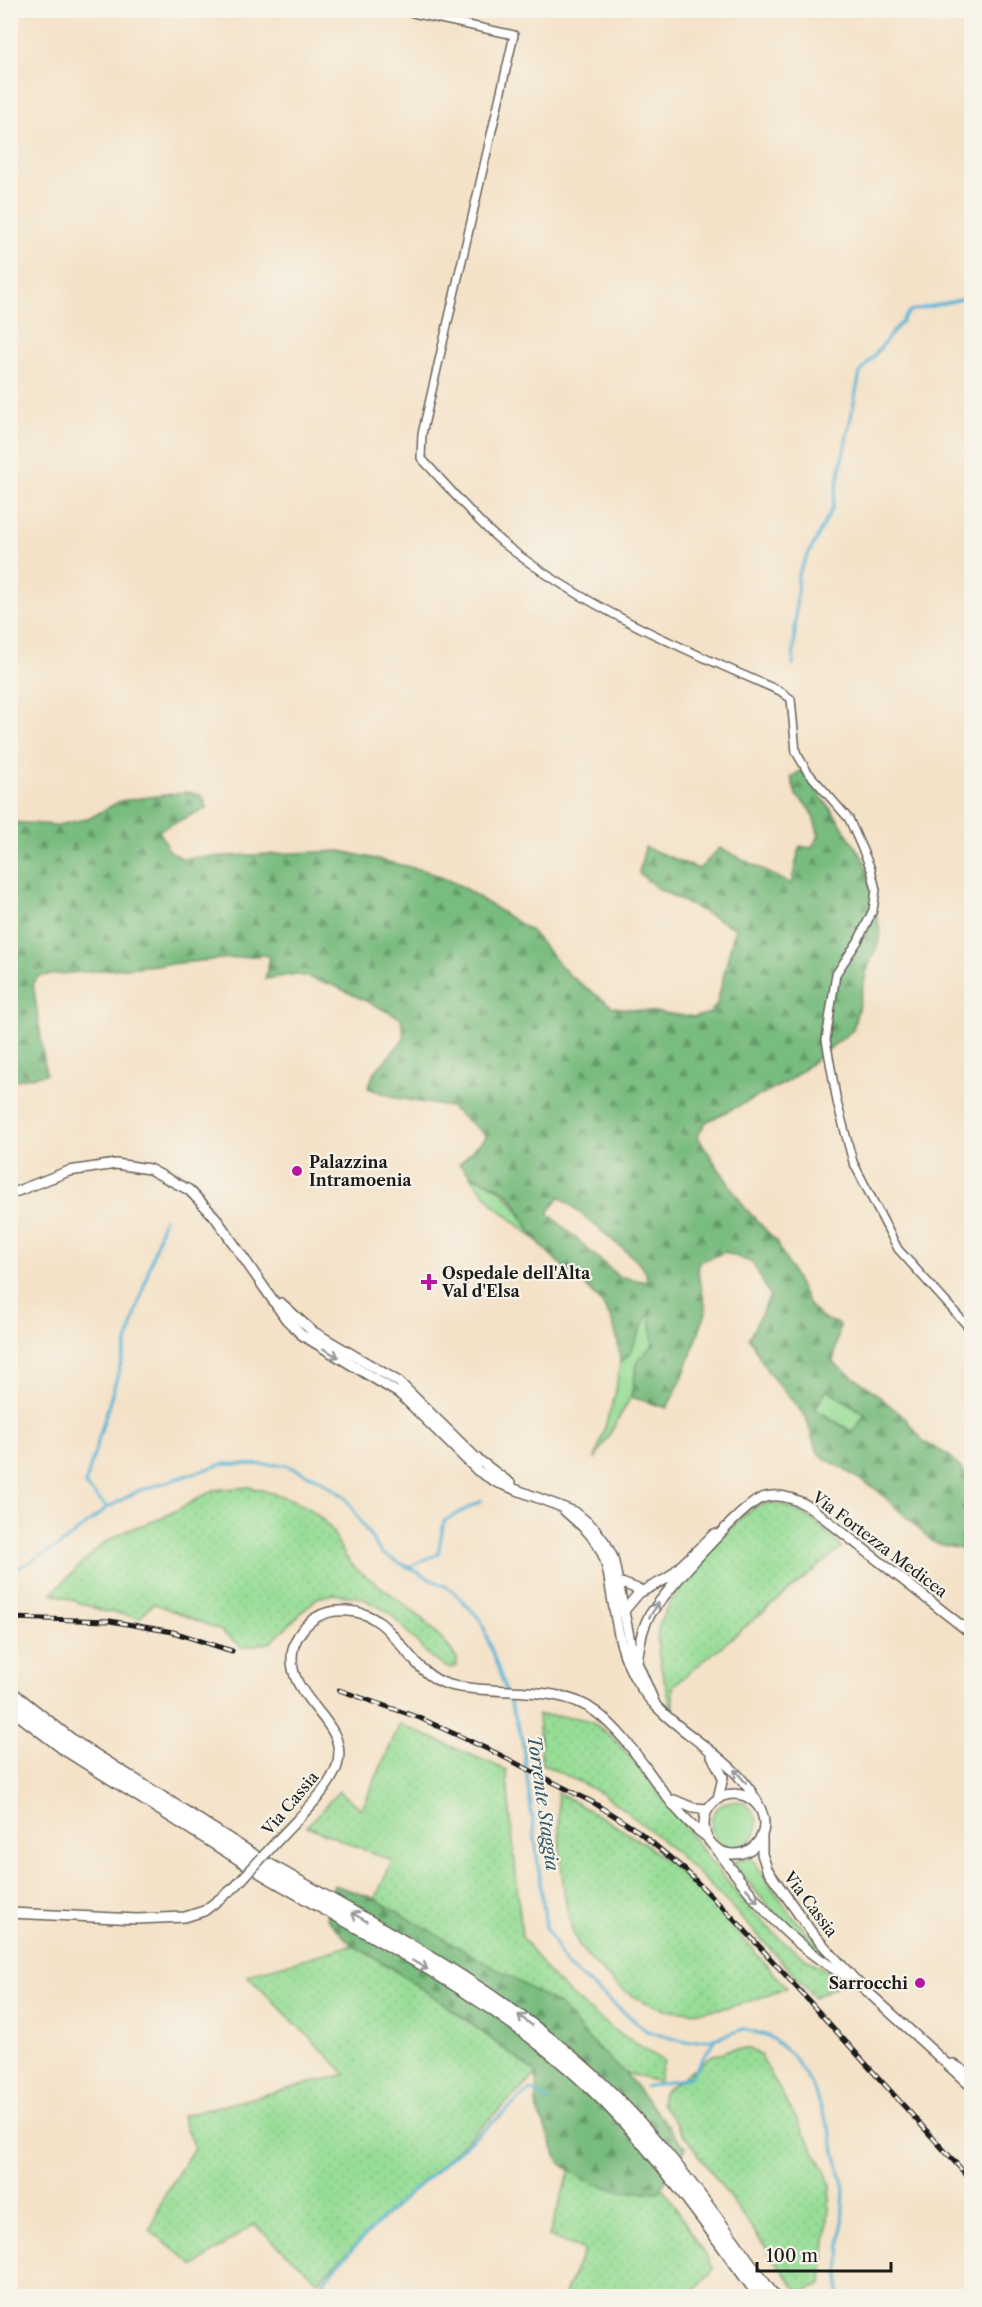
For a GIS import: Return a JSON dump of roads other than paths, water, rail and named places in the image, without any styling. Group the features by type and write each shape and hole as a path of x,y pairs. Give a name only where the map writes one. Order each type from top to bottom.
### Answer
{"highway":[{"path":"10,1692 72,1741 251,1860 65,1749 10,1707"},
{"path":"760,2296 671,2174 588,2084 540,2044 484,2004 264,1868 490,1994 544,2034 593,2075 678,2167 773,2296"}],"main road":[{"path":"10,1194 69,1171 116,1164 149,1169 174,1180 195,1195 215,1217 286,1319 302,1335 393,1388 474,1468 496,1482 516,1487 579,1515 601,1536 613,1558 637,1665 655,1704"},
{"path":"262,1283 312,1331 395,1379 475,1457 516,1487"},
{"name":"Via Fortezza Medicea","path":"760,1498 786,1497 810,1507 972,1634"},
{"path":"625,1658 620,1617 624,1610 643,1591 669,1578 739,1508 760,1498"},
{"path":"637,1665 643,1631 658,1603 736,1518 760,1498"},
{"path":"560,1506 586,1530 602,1552 625,1658 647,1697 709,1752 739,1774 755,1796 761,1810"},
{"path":"619,1582 643,1591"},
{"name":"Via Cassia","path":"10,1913 173,1919 204,1911 235,1887 327,1785 337,1766 339,1752 337,1738 301,1690 292,1661 300,1633 311,1620 325,1612 339,1610 369,1615 386,1626 421,1669 441,1682 465,1687 542,1695 582,1703 597,1712 623,1739 698,1830 707,1837 738,1879 791,1939 857,1982"},
{"path":"707,1837 705,1818 708,1809 718,1799 723,1777 709,1752"},
{"path":"718,1799 737,1795 755,1803 761,1810"},
{"path":"669,1797 687,1806 708,1809"},
{"name":"Via Cassia","path":"761,1810 764,1818 762,1854 767,1869 804,1922 857,1982 928,2046"},
{"path":"716,1848 734,1854 743,1853 752,1849 762,1834"},
{"path":"928,2046 972,2076"},
{"path":"928,2046 972,2087"}],"street":[{"path":"399,10 514,35 422,434 421,458 503,543 572,589 636,626 780,691 790,699 796,752 807,771 849,819 871,869 876,890 873,910 858,940 836,974 826,1040 837,1102 853,1162 898,1249 972,1331"}],"waterway":[{"path":"793,665 798,574 832,509 860,373 910,311 972,297"},
{"path":"107,1508 85,1485 164,1218"},
{"name":"Torrente Staggia","path":"10,1572 59,1546 107,1508 138,1491 223,1464 285,1465 319,1479 345,1497 381,1553 452,1590 481,1620 522,1737 546,1927 566,1965 647,2031 685,2042 715,2039 743,2029 769,2036 792,2055 812,2085 830,2130 844,2189 838,2296"},
{"path":"406,1568 438,1554 444,1521 481,1501"},
{"path":"645,2087 690,2077 715,2040"},
{"path":"312,2296 361,2240 388,2214 530,2090 549,2101"}],"railway":[{"path":"10,1618 110,1621 173,1632 232,1651"},
{"path":"339,1690 420,1718 496,1753 594,1803 638,1831 685,1870 740,1925 972,2181"}],"place":[{"name":"Palazzina Intramoenia","path":"297,1171"},
{"name":"Ospedale dell'Alta Val d'Elsa","path":"429,1282"},
{"name":"Sarrocchi","path":"920,1983"}]}
